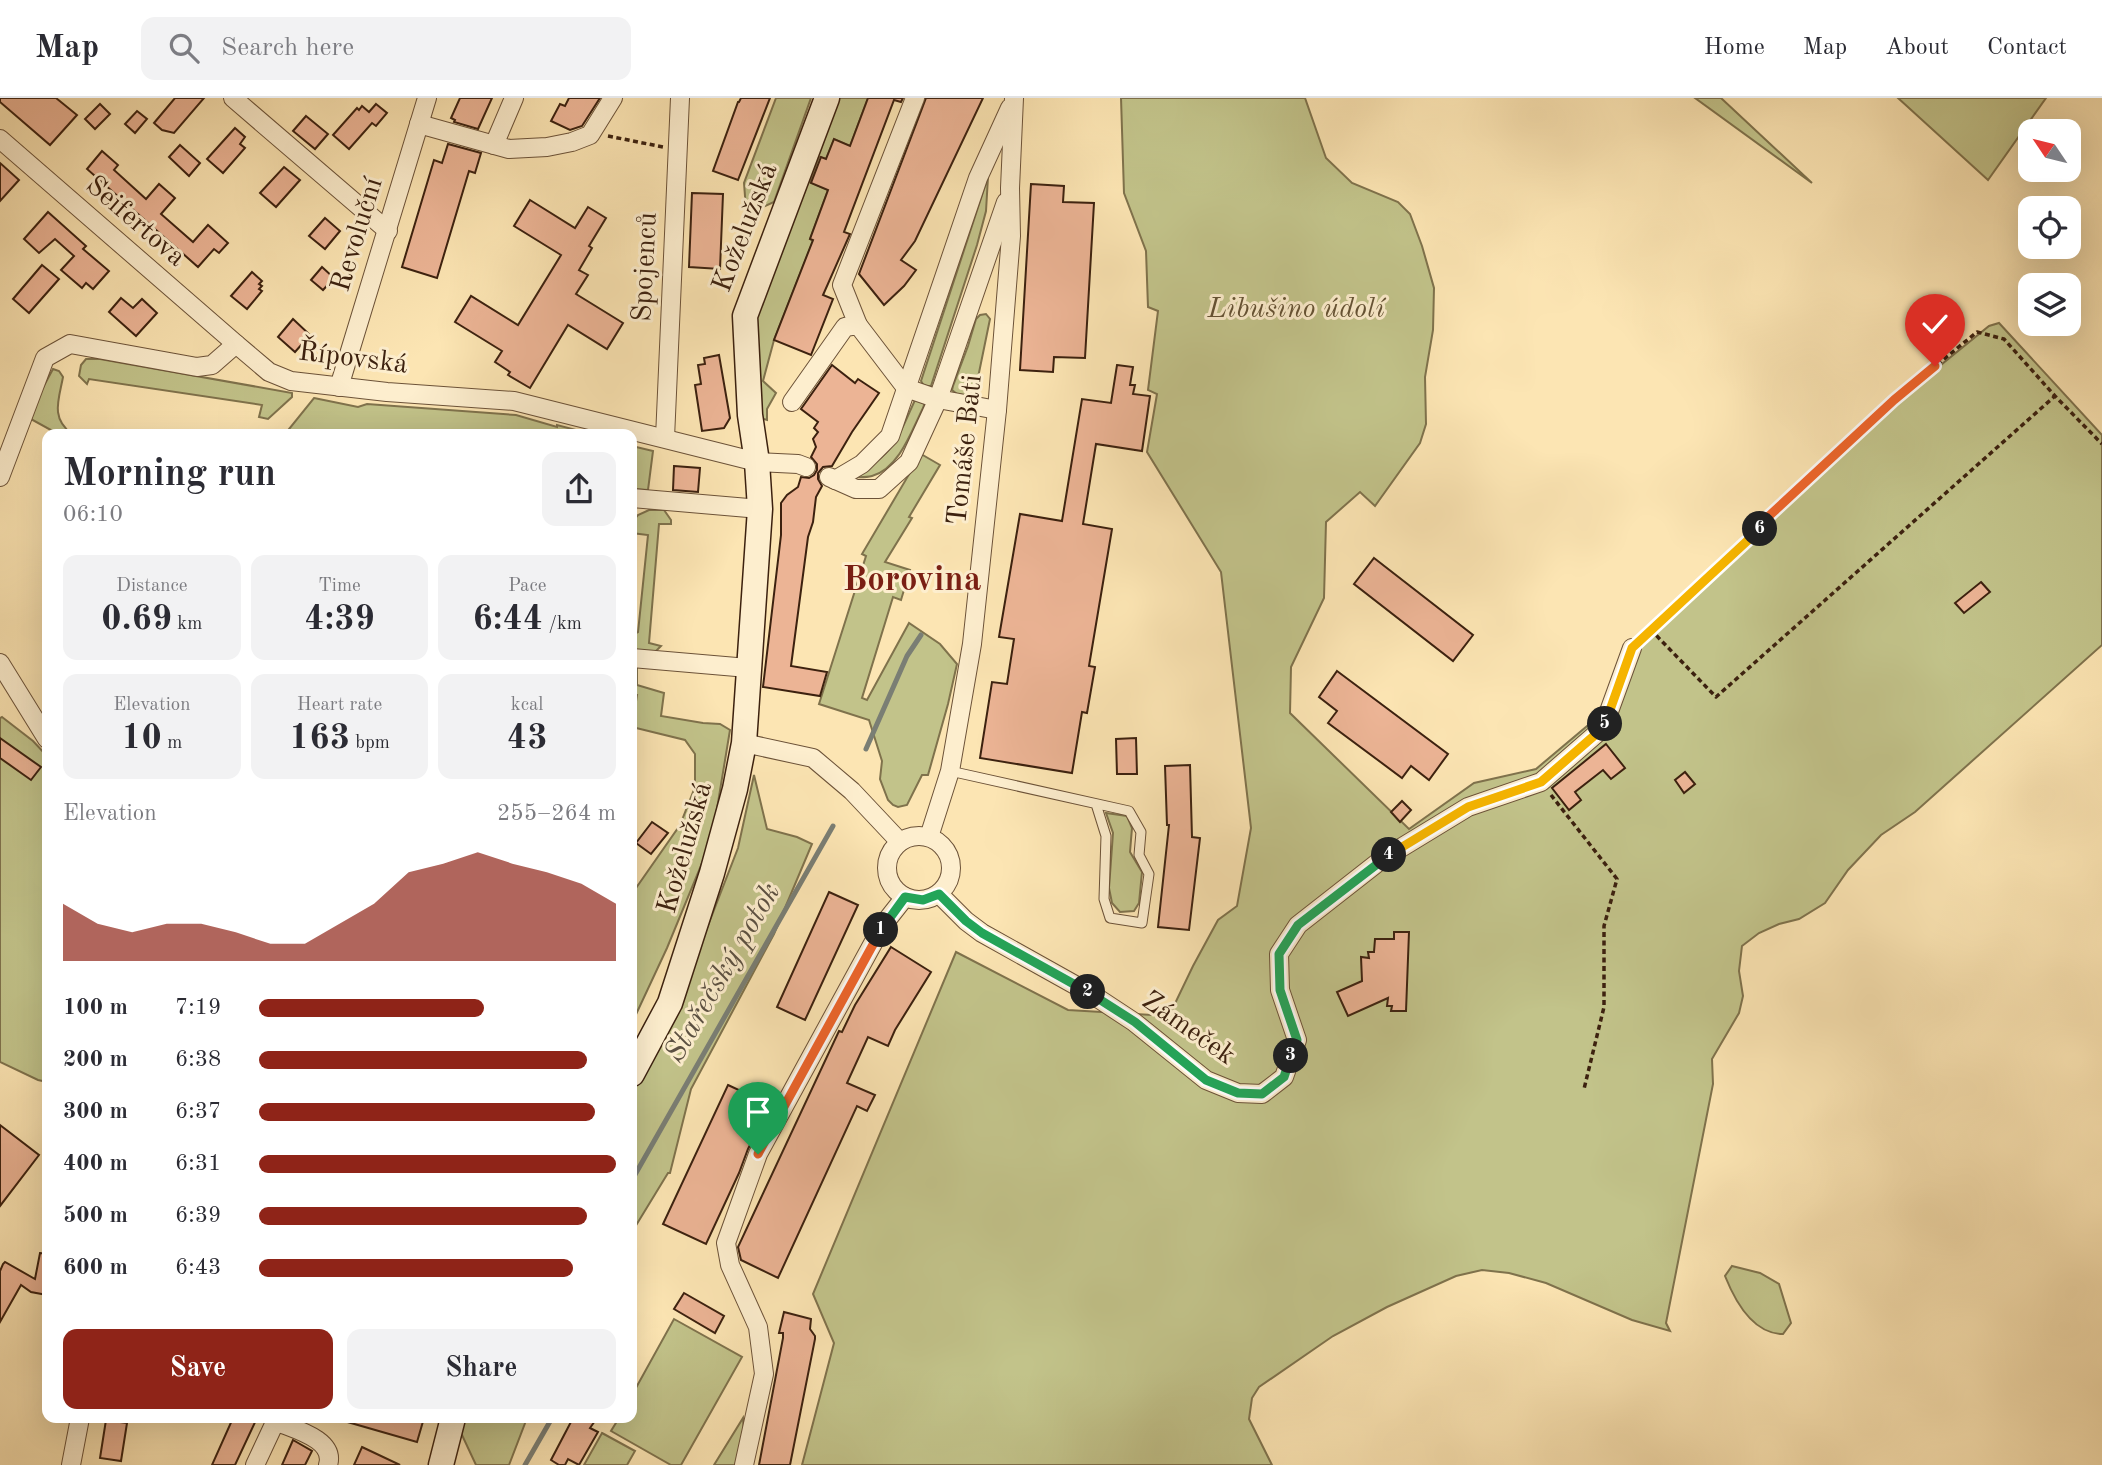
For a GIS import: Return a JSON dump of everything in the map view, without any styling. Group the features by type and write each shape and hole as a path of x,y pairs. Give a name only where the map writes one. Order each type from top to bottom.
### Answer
{"main road":[{"name":"Koželužská","path":"637,1065 670,1003 712,873 735,789 744,743 760,509 750,415 745,316 827,98"},
{"path":"441,1465 452,1423"}],"street":[{"path":"233,98 388,230"},
{"name":"Revoluční","path":"339,387 427,98"},
{"path":"494,145 514,98"},
{"path":"419,124 509,149 547,147 590,135 613,98"},
{"name":"Spojenců","path":"665,438 680,98"},
{"path":"915,98 842,285 858,325 906,388 938,399 997,411"},
{"path":"906,388 978,178 1014,98"},
{"name":"Tomáše Bati","path":"929,837 950,771 972,644 997,411 1011,236 1014,98"},
{"name":"Seifertova","path":"0,139 236,344"},
{"name":"Tomáše Bati","path":"906,388 890,436 862,464 830,478 856,489 879,489 909,462 938,399 1010,188"},
{"path":"792,402 845,327 858,325"},
{"path":"0,477 45,358 53,353 70,344 197,367 212,365 236,344"},
{"name":"Řípovská","path":"236,344 269,372 291,381 387,392 514,401 628,429"},
{"name":"Řípovská","path":"637,431 757,462"},
{"path":"757,462 798,464 806,467"},
{"path":"637,498 760,509"},
{"name":"Zámeček","path":"939,894 982,933 1135,1022 1206,1080 1238,1093 1262,1094 1284,1077 1297,1040 1280,990 1279,954 1298,925 1381,859 1468,807 1541,782 1603,728 1632,648"},
{"path":"637,658 748,668"},
{"path":"0,663 42,732"},
{"path":"744,743 813,758 852,791 900,842"},
{"path":"919,835 929,837 947,850 951,861 948,883 939,894 923,900 905,897 896,891 890,882 887,871 892,850 900,842 919,835"},
{"path":"744,1465 764,1374 758,1327 730,1265 726,1243 758,1154 883,925 905,897"},
{"path":"71,1465 78,1423"},
{"path":"255,1465 274,1423"},
{"path":"284,1423 318,1440 327,1449 330,1459 328,1465"}],"lane":[{"path":"950,771 1129,811 1141,832 1139,855 1149,874 1143,922 1111,918 1104,899 1106,836 1096,804"}],"path":[{"path":"593,132 630,142 678,148"},
{"path":"1632,648 1759,531 1769,516 1894,400 1977,332 2004,339 2102,444"},
{"path":"1652,631 1716,697 2055,396"},
{"path":"1541,782 1617,879 1604,926 1604,1007 1584,1088"}],"green space":[{"path":"776,98 811,98 774,202 752,212 746,209 744,183"},
{"path":"825,98 868,98 850,146 834,139 826,159 819,157 810,182 828,190 810,239 813,241 774,340 763,381 776,393 767,409 767,420 750,415 745,316"},
{"name":"Libušino údolí","path":"1121,98 1305,98 1326,158 1352,183 1398,202 1410,214 1434,288 1433,330 1425,377 1426,424 1420,443 1375,506 1360,492 1326,522 1324,598 1291,667 1290,713 1409,829 1474,783 1536,769 1593,721 1654,623 1752,542 1778,504 1826,458 1989,326 1999,323 2102,435 2102,645 1915,812 1881,835 1848,870 1825,903 1799,919 1759,933 1742,946 1739,971 1743,996 1739,1013 1712,1059 1713,1084 1666,1323 1670,1331 1632,1320 1546,1283 1509,1273 1482,1270 1456,1276 1387,1307 1333,1336 1259,1387 1252,1398 1249,1419 1272,1465 802,1465 834,1343 813,1294 956,952 1068,1010 1169,1016 1218,920 1237,906 1251,828 1221,572 1147,452 1157,394 1148,390 1158,311 1148,307 1146,251 1124,193"},
{"path":"1695,98 1721,98 1812,183"},
{"path":"1898,98 2046,98 2031,119 2018,119 2018,138 1988,180"},
{"path":"988,177 986,211 977,245 931,386 924,386 921,381"},
{"path":"986,314 990,319 974,397 957,394 952,390 953,386 976,319"},
{"path":"86,359 100,359 292,393 292,397 268,419 259,417 262,405 89,379 87,384 79,376 81,365"},
{"path":"53,369 59,371 63,377 58,415 66,429 49,429 29,418"},
{"path":"314,398 358,407 367,404 516,415 572,429 289,429"},
{"path":"915,400 925,402 923,408 903,448 890,466 872,476 849,477 884,455 897,438"},
{"path":"637,447 653,451 648,490 637,489"},
{"path":"921,454 940,465 885,562 910,570 901,600 893,597 862,698 867,700 909,623 940,644 957,664 928,775 922,775 907,805 898,807 888,800 880,779 882,761 869,720 819,704 866,556 862,554"},
{"path":"649,510 664,510 671,520 671,524 659,524 649,643 661,646 654,653 637,651 648,535 637,534 638,515"},
{"path":"637,685 664,693 661,716 720,724 730,730 712,839 637,1012 637,887 680,825 695,787 695,754 685,740 637,728"},
{"path":"0,718 42,751 42,1081 0,1062"},
{"path":"754,775 767,829 812,844 774,934 691,1089 670,1173 637,1224 637,1083 658,1043 738,848"},
{"path":"1106,813 1127,816 1132,828 1130,852 1142,872 1139,903 1134,911 1120,912 1112,903 1109,888 1113,833"},
{"path":"1732,1266 1760,1273 1779,1284 1791,1323 1783,1334 1772,1333 1746,1314 1725,1276"},
{"path":"674,1319 742,1357 681,1465 671,1465 611,1431 616,1423 637,1423 637,1386"},
{"path":"743,1418 744,1433 737,1465 714,1465"},
{"path":"456,1423 525,1423 509,1465 476,1465"},
{"path":"602,1433 635,1451 627,1465 584,1465"}],"building":[{"path":"0,98 56,98 77,115 50,145 0,102"},
{"path":"175,98 204,98 174,133 162,130 154,123"},
{"path":"460,98 492,98 478,129 454,122 451,118"},
{"path":"569,98 600,98 582,126 570,130 551,121 560,104 565,106"},
{"path":"741,98 770,98 738,180 713,171"},
{"path":"868,98 903,98 901,102 894,100 844,232 850,234 823,295 833,299 811,355 774,340 813,240 810,239 828,190 811,183 821,157 826,159 834,139 850,146"},
{"path":"926,98 983,98 915,241 901,260 916,270 884,305 859,274"},
{"path":"100,104 110,114 95,129 85,119"},
{"path":"376,104 387,113 376,126 372,123 349,149 333,135 357,108 359,110 362,106 369,112"},
{"path":"137,111 147,119 135,133 125,124"},
{"path":"306,116 328,134 315,149 293,131"},
{"path":"235,128 245,137 240,144 245,148 223,173 207,159"},
{"path":"448,144 481,153 475,173 469,171 437,278 402,267 434,160 442,163"},
{"path":"180,145 200,163 189,176 169,157"},
{"path":"102,151 118,165 114,170 146,199 159,184 175,198 161,214 193,242 208,225 228,243 219,253 214,249 198,267 87,169"},
{"path":"0,163 19,180 0,201"},
{"path":"284,167 300,180 276,207 260,193"},
{"path":"1031,184 1064,186 1063,202 1094,203 1085,358 1054,357 1053,372 1020,370"},
{"path":"692,193 723,194 720,269 689,267"},
{"path":"530,200 575,228 588,207 606,218 589,246 592,248 579,270 588,275 576,294 623,323 607,349 568,325 530,388 508,375 510,372 495,362 502,351 455,322 471,296 518,325 561,255 514,226"},
{"path":"48,212 86,246 83,249 109,271 93,289 86,283 82,288 61,270 74,256 55,239 39,253 24,239"},
{"path":"325,218 340,231 325,249 309,236"},
{"path":"42,265 59,279 29,313 13,299"},
{"path":"322,267 334,278 323,290 311,280"},
{"path":"252,272 262,281 259,289 262,291 247,309 231,296"},
{"path":"121,298 133,308 142,299 157,313 136,336 109,312"},
{"path":"293,319 310,335 295,352 278,337"},
{"path":"719,355 730,418 724,428 702,431 695,385 701,384 698,365 705,364 704,358"},
{"path":"832,365 855,383 858,379 879,393 832,466 823,467 818,473 822,486 816,497 808,537 791,666 827,672 820,696 763,687 781,535 781,503 798,487 801,477 809,478 817,470 817,464 811,457 816,447 813,439 818,432 814,428 818,422 801,409"},
{"path":"1117,365 1133,367 1130,385 1135,385 1133,394 1150,396 1142,451 1096,444 1083,524 1112,529 1089,666 1095,667 1087,713 1082,712 1072,773 980,758 992,682 1007,684 1014,639 999,637 1020,514 1062,521 1082,399 1111,403"},
{"path":"674,466 700,468 698,492 673,490"},
{"path":"1374,558 1473,635 1453,661 1354,584"},
{"path":"1981,582 1990,592 1964,613 1955,603"},
{"path":"1337,671 1448,754 1429,780 1411,766 1402,778 1328,723 1337,711 1319,697"},
{"path":"0,738 41,767 31,780 0,758"},
{"path":"1136,738 1137,774 1117,774 1116,739"},
{"path":"1606,744 1625,768 1611,779 1603,770 1575,792 1581,800 1569,810 1552,788"},
{"path":"1190,765 1192,837 1200,838 1189,930 1158,927 1169,825 1165,766"},
{"path":"1685,772 1695,784 1684,793 1675,780"},
{"path":"1402,801 1411,810 1400,822 1391,812"},
{"path":"652,822 668,833 651,854 637,842"},
{"path":"829,892 858,905 805,1020 777,1007"},
{"path":"1394,932 1409,932 1406,1011 1391,1011 1392,1006 1387,1006 1388,998 1348,1016 1337,992 1362,981 1361,957 1369,958 1368,952 1374,952 1375,939 1394,939"},
{"path":"891,947 931,972 888,1046 868,1037 847,1083 875,1095 867,1111 857,1106 778,1278 741,1260 738,1247 839,1031 842,1032 855,1005"},
{"path":"728,1085 771,1105 748,1149 706,1244 663,1224"},
{"path":"0,1125 39,1155 0,1206"},
{"path":"42,1253 42,1294 31,1292 21,1285 0,1322 0,1271 3,1264 5,1262 35,1279"},
{"path":"684,1293 724,1316 715,1333 674,1309"},
{"path":"784,1312 811,1319 810,1329 815,1339 790,1465 759,1465 783,1338 783,1333 779,1333"},
{"path":"106,1423 127,1423 121,1461 100,1458"},
{"path":"231,1423 255,1423 235,1465 212,1465"},
{"path":"351,1423 423,1423 417,1442"},
{"path":"570,1423 594,1423 590,1428 598,1432 579,1465 568,1459 565,1465 551,1460"},
{"path":"293,1440 312,1451 305,1465 282,1465"},
{"path":"362,1447 400,1465 354,1465"}],"waterway":[{"name":"Stařečský potok","path":"866,749 907,656 921,635"},
{"name":"Stařečský potok","path":"637,1171 833,826"},
{"name":"Stařečský potok","path":"525,1465 549,1423"}],"district":[{"name":"Borovina","path":"912,580"}],"route":[{"path":"758,1154 883,925 905,897 923,900 939,894 982,933 1093,995 1135,1022 1206,1080 1238,1093 1262,1094 1284,1077 1297,1040 1280,990 1279,954 1298,925 1381,859 1468,807 1541,782 1603,728 1632,648 1759,531 1769,516 1894,400 1935,366"}]}
